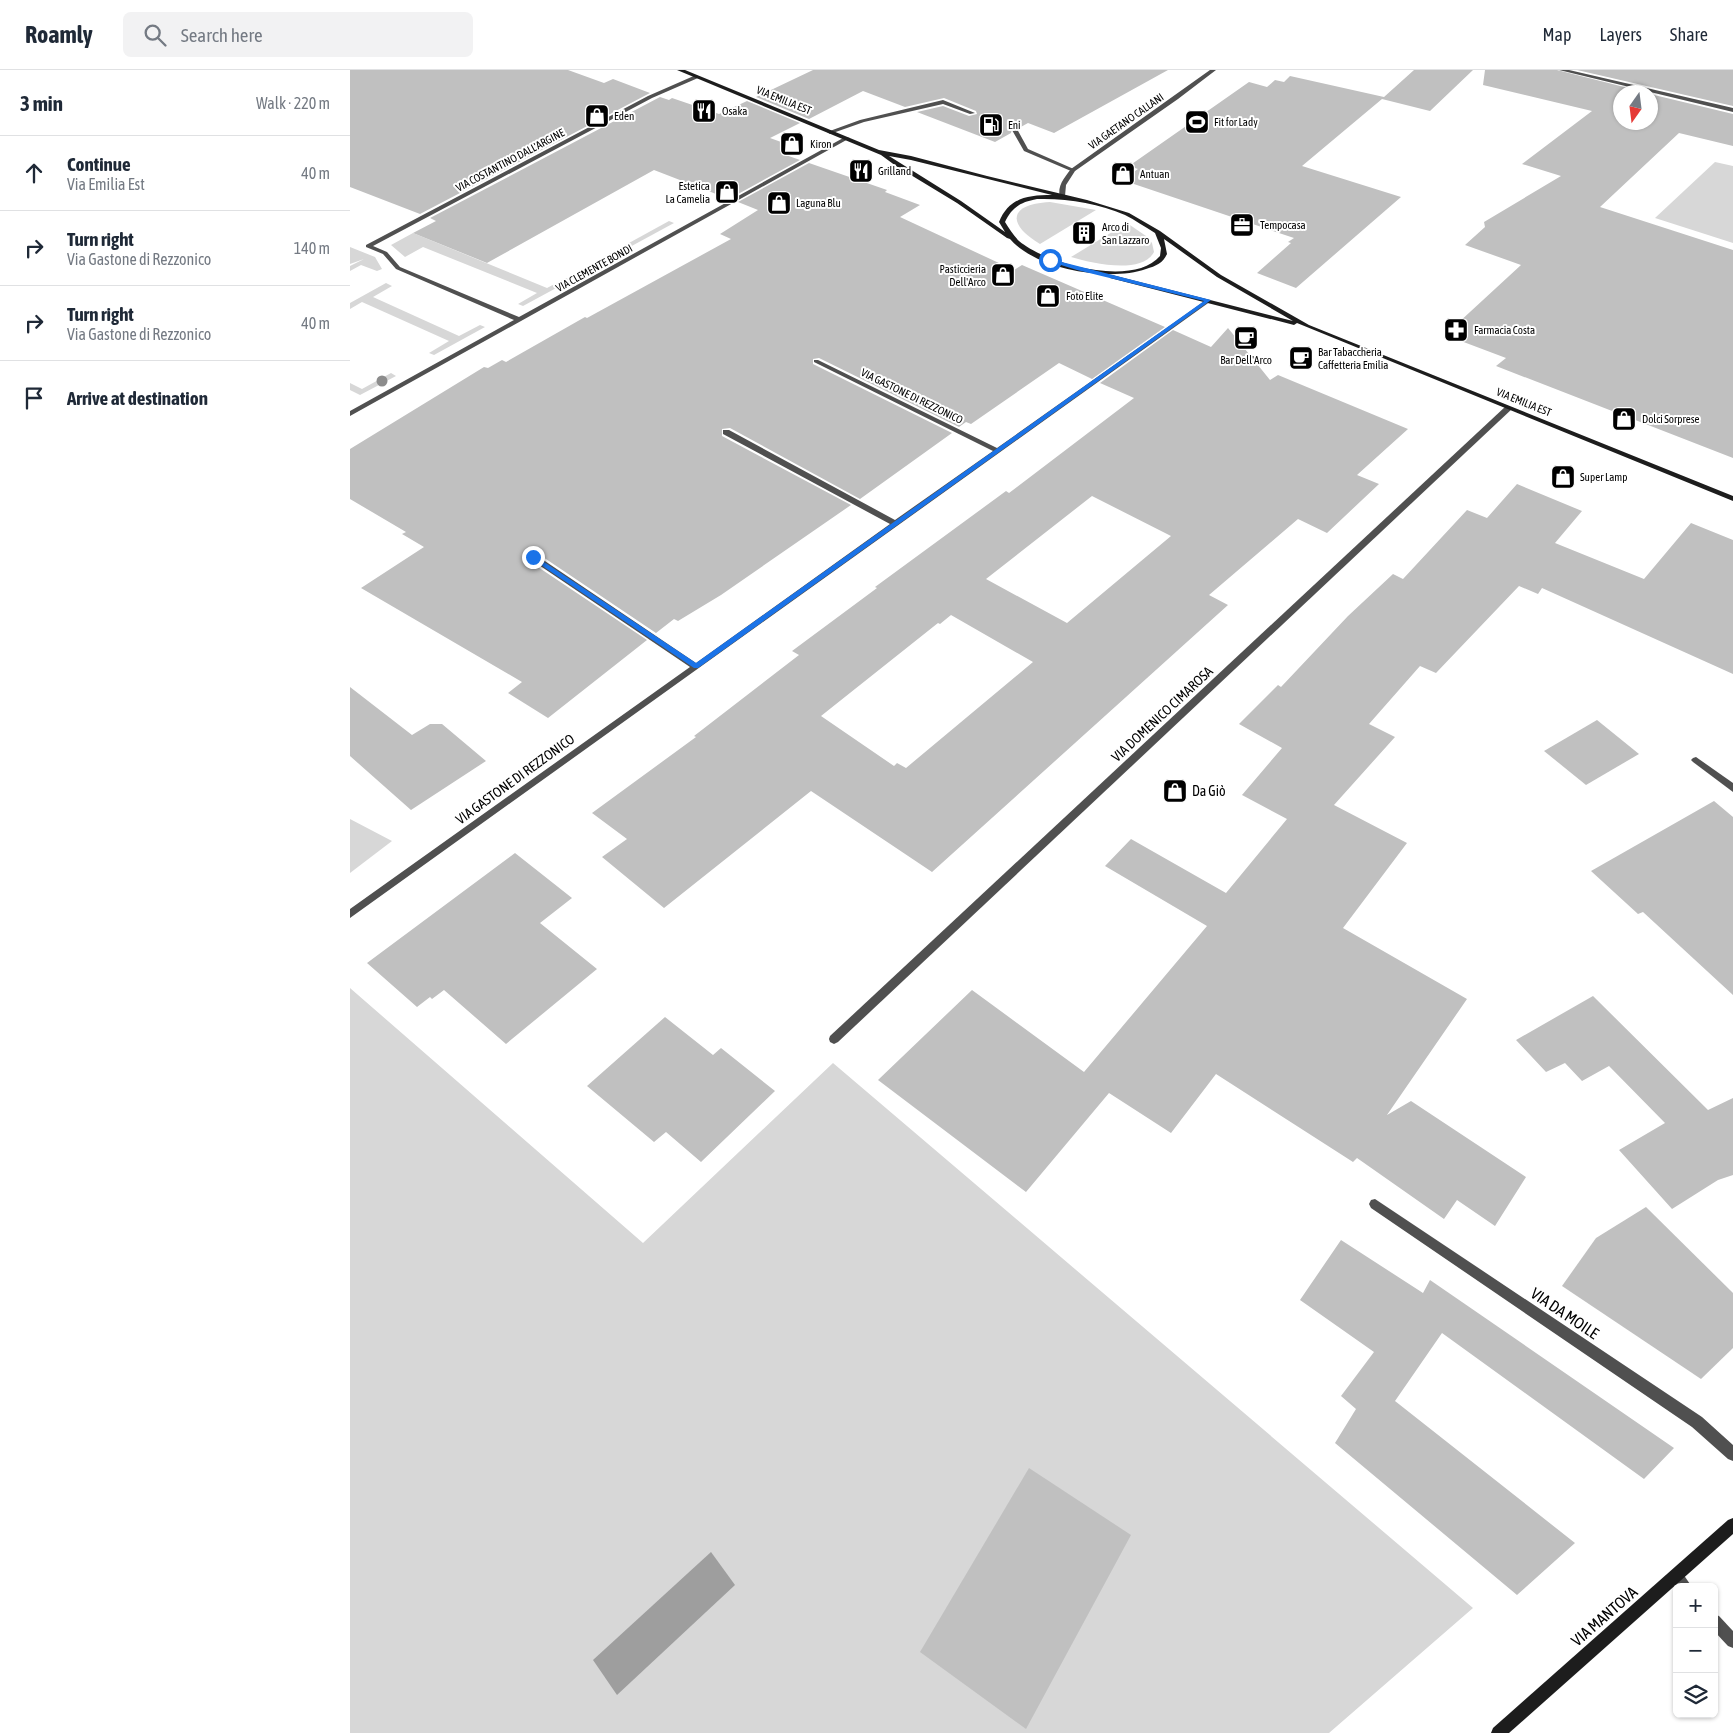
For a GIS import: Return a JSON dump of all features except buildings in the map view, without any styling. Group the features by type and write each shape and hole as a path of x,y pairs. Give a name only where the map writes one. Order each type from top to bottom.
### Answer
{"main road":[{"name":"VIA EMILIA EST","path":"680,70 879,152 1017,242 1050,260 1307,326"},
{"name":"VIA EMILIA EST","path":"879,152 911,158 1085,201 1127,214 1158,232 1219,276 1307,326 1733,499"},
{"name":"VIA EMILIA EST","path":"1017,242 1002,222 1004,213 1012,205 1032,198 1054,196 1085,201"},
{"name":"VIA EMILIA EST","path":"1093,272 1128,272 1157,264 1163,256 1164,248 1158,232"},
{"name":"VIA MANTOVA","path":"1498,1733 1680,1581 1733,1525"}],"street":[{"name":"VIA GAETANO CALLANI","path":"1062,196 1061,189 1064,181 1073,170 1213,70"},
{"path":"1562,70 1733,110"},
{"name":"VIA COSTANTINO DALL'ARGINE","path":"520,320 398,268 385,253 368,246 644,100 696,77"},
{"path":"830,132 862,121 943,102 972,114"},
{"path":"1016,130 1026,150 1073,170"},
{"name":"VIA CLEMENTE BONDI","path":"350,414 847,138"},
{"name":"VIA GASTONE DI REZZONICO","path":"350,914 1208,300"},
{"name":"VIA GASTONE DI REZZONICO","path":"816,361 998,451"},
{"name":"VIA DOMENICO CIMAROSA","path":"834,1039 1508,408"},
{"path":"726,432 896,524"},
{"path":"533,557 696,667"},
{"path":"1696,760 1733,788"},
{"name":"VIA DA MOILE","path":"1375,1204 1690,1418 1733,1454"},
{"path":"1718,1625 1733,1641"}],"shaded area":[{"path":"1715,162 1733,166 1733,243 1655,218"},
{"path":"1050,202 1096,210 1040,244 1021,229 1017,222 1017,216 1026,207"},
{"path":"669,221 674,223 593,267 589,265"},
{"path":"1127,223 1146,236 1152,243 1154,252 1148,259 1139,263 1116,265 1071,257"},
{"path":"413,233 547,288 566,278 571,280 523,306 518,304 537,293 423,247 405,257 391,245"},
{"path":"350,247 375,257 382,269 377,271 361,265 350,271 350,266 364,259 350,264"},
{"path":"386,283 392,286 373,297 459,336 480,325 485,327 434,355 429,353 449,341 362,302 350,309 350,303"},
{"path":"391,373 396,376 360,395 350,390 350,383 362,389"},
{"path":"350,819 392,841 350,873"},
{"path":"350,988 643,1243 833,1063 1473,1608 1329,1733 350,1733"},
{"path":"711,1552 735,1585 617,1695 593,1660"}],"place":[{"name":"Osaka","path":"704,111"},
{"name":"Eden","path":"597,116"},
{"name":"Fit for Lady","path":"1197,122"},
{"name":"Eni","path":"991,125"},
{"name":"Kiron","path":"792,144"},
{"name":"Grilland","path":"861,171"},
{"name":"Antuan","path":"1123,174"},
{"name":"Estetica La Camelia","path":"727,192"},
{"name":"Laguna Blu","path":"779,203"},
{"name":"Tempocasa","path":"1242,225"},
{"name":"Arco di San Lazzaro","path":"1084,233"},
{"name":"Pasticcieria Dell'Arco","path":"1003,275"},
{"name":"Foto Elite","path":"1048,296"},
{"name":"Farmacia Costa","path":"1456,330"},
{"name":"Bar Dell'Arco","path":"1246,338"},
{"name":"Bar Tabaccheria Caffetteria Emilia","path":"1301,358"},
{"name":"Dolci Sorprese","path":"1624,419"},
{"name":"Super Lamp","path":"1563,477"},
{"name":"Da Giò","path":"1175,791"}],"route":[{"path":"533,557 696,667 1194,312 1208,300 1079,269 1050,260"}]}
